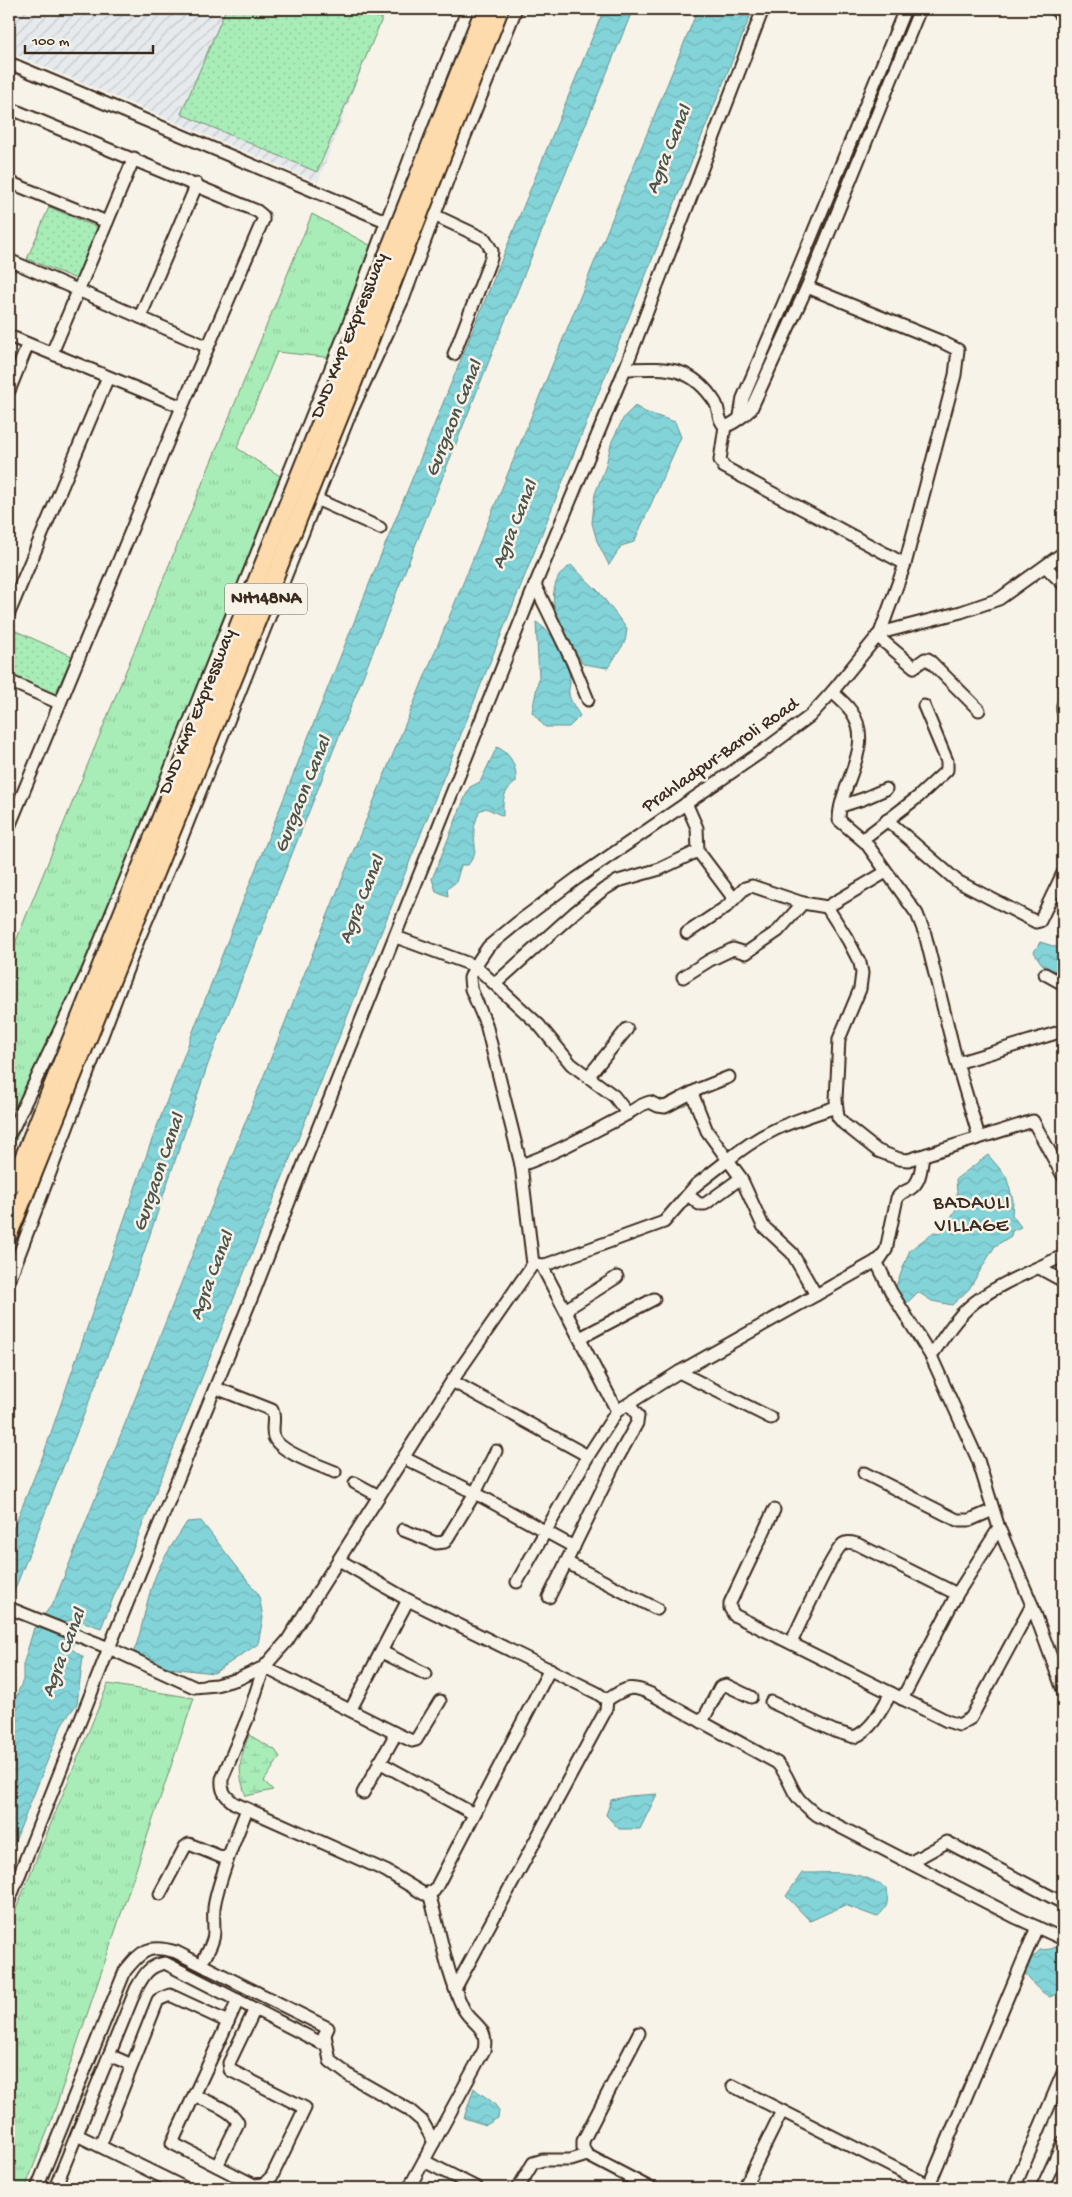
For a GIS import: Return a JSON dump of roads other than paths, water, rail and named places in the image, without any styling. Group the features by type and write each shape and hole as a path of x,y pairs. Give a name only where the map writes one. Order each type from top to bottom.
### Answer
{"highway":[{"name":"DND KMP Expressway","path":"9,1234 16,1188 484,9"},
{"name":"DND KMP Expressway","path":"16,1188 346,401 500,9"}],"street":[{"path":"9,1134 87,973 290,472 468,9"},
{"path":"9,1282 139,938 180,842 350,414 404,297 516,9"},
{"path":"9,1902 106,1647 216,1388 535,585 625,369 763,9"},
{"path":"740,416 743,398 905,9"},
{"path":"725,426 732,425 740,416 747,413 755,402 807,287 920,9"},
{"path":"1055,9 1063,18"},
{"path":"9,63 386,226"},
{"path":"9,70 424,242"},
{"path":"9,108 197,184 257,211 263,216 263,220 182,407 59,702 9,827"},
{"path":"52,353 134,158"},
{"path":"9,182 107,222"},
{"path":"140,317 197,184"},
{"path":"434,216 485,240 492,251 454,354"},
{"path":"9,260 208,347"},
{"name":"Prahladpur-Baroli Road","path":"474,966 488,947 576,879 767,748 810,716 832,692 878,634 905,564 955,375 958,350 807,287"},
{"path":"9,336 182,407"},
{"path":"9,391 28,344"},
{"path":"625,369 660,367 681,372 692,378 716,403 720,419 725,426 720,460 724,467 905,564"},
{"path":"9,613 108,377"},
{"path":"316,499 380,528"},
{"path":"878,634 962,612 999,599 1063,553"},
{"path":"1046,567 1063,584"},
{"path":"535,585 572,661 588,700"},
{"path":"878,634 914,667 928,659 979,710"},
{"path":"9,681 59,702"},
{"path":"832,692 851,711 859,735 858,753 844,790 840,821 862,839 916,914 924,934 957,1063 979,1138"},
{"path":"1063,705 1063,711"},
{"path":"862,839 918,797 947,770 947,761 924,706"},
{"path":"841,806 863,799 886,788"},
{"path":"686,803 697,828 698,851 734,899"},
{"path":"888,820 957,881 1036,922 1040,921 1063,873"},
{"path":"496,983 574,913 603,890 618,881 660,869 698,851"},
{"path":"687,933 716,914 745,888 752,886 803,903 827,907 886,872"},
{"path":"683,977 710,960 733,950 746,953 778,931 803,903"},
{"path":"827,907 848,940 860,963 862,973 860,989 839,1040 836,1107 838,1117 844,1124 878,1151 899,1159 908,1160 1033,1121 1063,1176"},
{"path":"396,937 474,966 496,983 539,1025 563,1056 614,1096 628,1114"},
{"path":"474,966 470,978 471,989 486,1024 521,1165 537,1265 565,1310 617,1411"},
{"path":"1045,974 1063,984"},
{"path":"588,1077 627,1029"},
{"path":"957,1063 1063,1031"},
{"path":"521,1165 541,1158 648,1102 665,1107 729,1077"},
{"path":"692,1093 707,1131 741,1178 763,1226 792,1253 816,1295"},
{"path":"9,1608 106,1647 194,1687 216,1685 238,1679 264,1667 287,1641 452,1381 537,1265 659,1224 668,1218 705,1177 746,1145 771,1130 836,1107"},
{"path":"517,1582 544,1531 617,1411 679,1372 876,1262 886,1250 897,1198 899,1194 913,1187 917,1182 923,1156"},
{"path":"688,1195 703,1205 741,1178"},
{"path":"931,1356 956,1320 970,1305 1006,1284 1063,1256"},
{"path":"876,1262 891,1292 931,1356 978,1460 999,1528 1032,1606 1063,1690"},
{"path":"1039,1268 1063,1282"},
{"path":"565,1310 617,1277"},
{"path":"580,1338 654,1299"},
{"path":"679,1372 771,1418"},
{"path":"452,1381 588,1456"},
{"path":"216,1388 272,1410 274,1415 273,1434 279,1446 335,1472"},
{"path":"549,1597 638,1421 638,1416 630,1404"},
{"path":"403,1530 436,1543 445,1542 475,1493 496,1451"},
{"path":"404,1458 475,1493 574,1547"},
{"path":"864,1473 957,1520 970,1520 993,1510"},
{"path":"355,1483 379,1496"},
{"path":"774,1510 730,1608 738,1618 947,1721 959,1725 971,1718 1032,1606"},
{"path":"902,1699 957,1594 999,1528"},
{"path":"791,1643 833,1557 843,1543 858,1544 957,1594"},
{"path":"339,1560 408,1600 550,1669 607,1700"},
{"path":"566,1562 657,1609"},
{"path":"351,1709 408,1600"},
{"path":"382,1652 426,1674"},
{"path":"264,1667 412,1741 416,1740 440,1700"},
{"path":"264,1667 248,1717 222,1779 225,1796 234,1803 386,1871 424,1894 429,1893 437,1886 550,1669"},
{"path":"702,1722 720,1687 726,1685 751,1697"},
{"path":"607,1700 628,1687 639,1688 777,1763 789,1778 795,1794 807,1808 817,1815 1063,1939"},
{"path":"771,1702 847,1737 854,1737 863,1732 872,1723 892,1693"},
{"path":"455,1989 606,1710 607,1700"},
{"path":"363,1793 393,1739 393,1732"},
{"path":"379,1762 474,1814"},
{"path":"205,1957 215,1936 214,1906 229,1855 247,1809"},
{"path":"911,1862 947,1842 1063,1903"},
{"path":"160,1894 184,1847 190,1844 221,1857 229,1855"},
{"path":"409,2188 484,2050 486,2041 484,2033 465,2010 455,1989 429,1893"},
{"path":"733,2086 932,2187 1037,1927"},
{"path":"37,2188 125,1971 146,1950 160,1947 176,1952 325,2035 330,2061 350,2076 408,2109 422,2121 434,2142"},
{"path":"146,1950 154,1965"},
{"path":"55,2188 136,1989 145,1973 154,1965 165,1963 255,2009 325,2035"},
{"path":"100,2146 158,2000 170,1995 228,2022"},
{"path":"238,2000 172,2143 217,2166 247,2185 264,2184 272,2176 305,2108 230,2070 229,2063 255,2009"},
{"path":"639,2033 583,2141 583,2148 587,2155 650,2188"},
{"path":"110,2055 132,2065"},
{"path":"1014,2188 1063,2073"},
{"path":"194,2095 236,2118 238,2123 217,2166"},
{"path":"744,2188 782,2111"},
{"path":"76,2135 185,2188"},
{"path":"1042,2188 1063,2142"},
{"path":"518,2188 533,2163 543,2160 572,2160 587,2155"},
{"path":"424,2161 477,2188"}],"water":[{"name":"Gurgaon Canal","path":"604,9 633,9 505,321 208,1064 118,1328 9,1604 9,1539 44,1453 150,1145 235,921 374,572"},
{"path":"698,9 753,9 101,1628 76,1619 65,1622 66,1645 83,1657 77,1704 63,1722 9,1856 9,1714 23,1680 23,1665 34,1628 54,1602 355,847"},
{"path":"635,406 645,412 675,422 681,437 634,542 621,546 609,565 597,541 592,523 595,494 605,468 612,441 624,417"},
{"path":"571,565 599,592 627,629 625,642 608,668 583,664 564,633 555,611 553,599 559,576"},
{"path":"536,622 555,641 567,665 570,697 580,716 569,727 545,727 532,712 539,677"},
{"path":"497,747 506,753 512,761 516,782 504,797 503,816 486,808 479,811 474,829 474,856 468,865 461,865 456,882 447,889 448,896 436,891 432,879 465,797 470,787 480,782"},
{"path":"1040,942 1063,949 1063,966 1058,971 1046,967 1034,952"},
{"path":"988,1155 1006,1176 1013,1200 1012,1215 1021,1227 1012,1231 1011,1236 995,1246 969,1289 952,1305 932,1301 918,1292 903,1307 896,1286 910,1250 934,1232 941,1233 958,1206 956,1179"},
{"path":"201,1521 259,1595 263,1618 258,1644 214,1673 151,1666 130,1660 156,1575 168,1551 187,1522"},
{"path":"657,1794 640,1829 619,1829 606,1815 611,1800 629,1796"},
{"path":"802,1873 846,1873 866,1878 886,1888 887,1904 877,1917 845,1905 810,1921 786,1896"},
{"path":"1063,1944 1063,1991 1050,1997 1034,1985 1022,1968 1040,1950 1051,1949"},
{"path":"474,2088 491,2101 499,2111 498,2118 486,2125 464,2118"}],"waterway":[{"name":"Agra Canal","path":"64,1657 83,1609"}],"district":[{"name":"BADAULI VILLAGE","path":"972,1216"}]}
